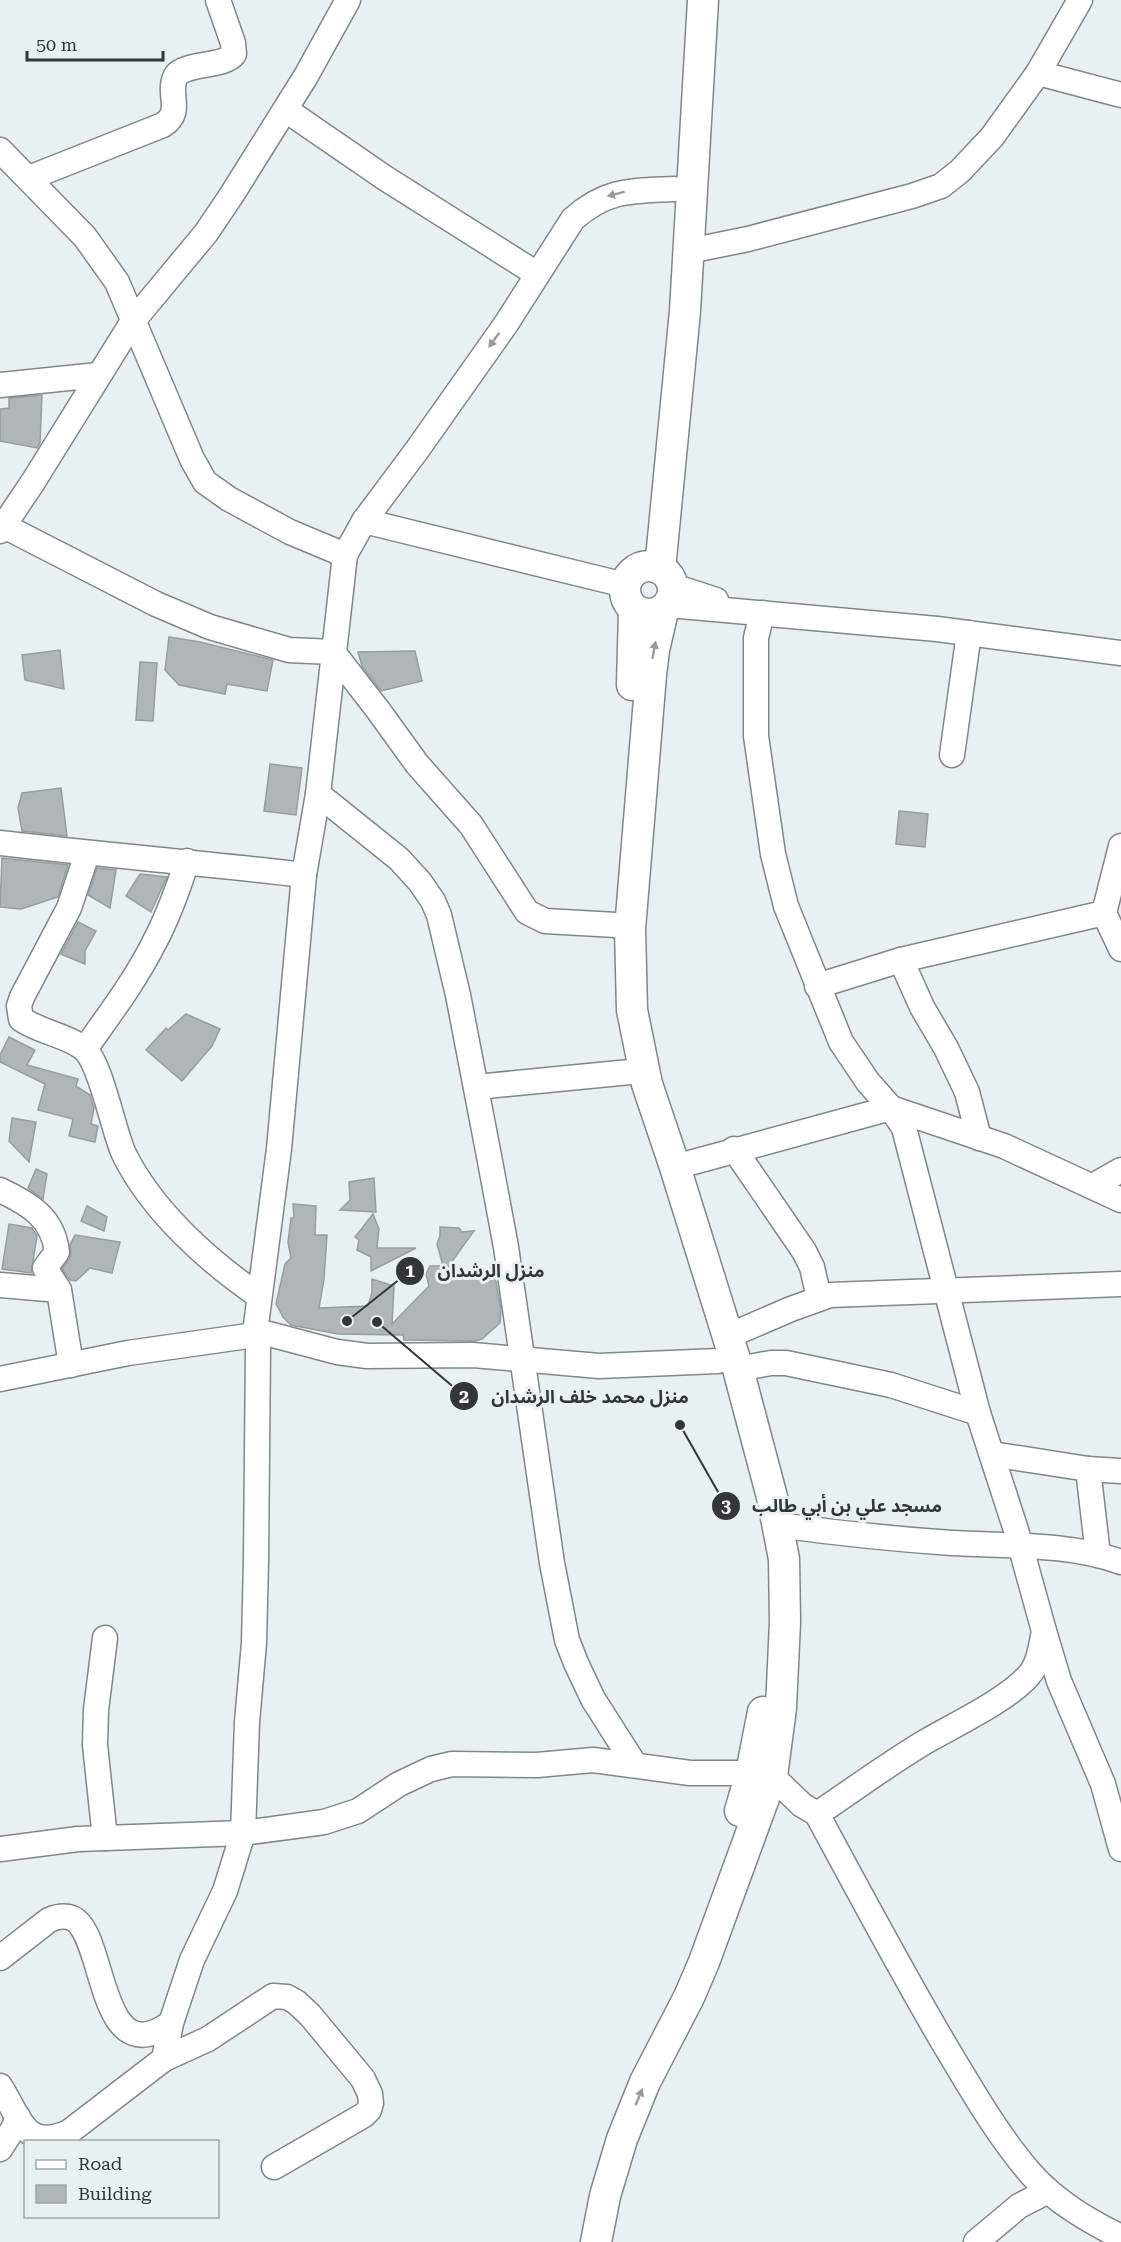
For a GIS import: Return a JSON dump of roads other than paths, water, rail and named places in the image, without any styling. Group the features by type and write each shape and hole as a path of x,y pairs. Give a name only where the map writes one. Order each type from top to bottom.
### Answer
{"main road":[{"path":"596,2242 605,2196 622,2139 645,2082 689,1997 704,1962 758,1786 781,1708 785,1622 785,1571 778,1524 727,1356 675,1167 658,1121 642,1065 630,986 630,929 654,650 652,590 654,472 664,369 687,0"},
{"path":"579,2242 593,2170 615,2103 642,2042 683,1962 758,1786 769,1675 770,1563 763,1514 727,1356 630,1072 618,1013 616,924 629,767 680,367 703,0"}],"street":[{"path":"29,178 171,120 174,113 172,90 175,76 183,70 228,60 234,54 233,43 218,0"},
{"path":"348,0 286,110 206,233 133,321 2,529 156,604 210,627 289,650 333,652 417,764 471,825 527,912 545,921 616,924"},
{"path":"689,251 748,239 942,186 960,171 992,137 1038,74 1080,0"},
{"path":"1038,74 1121,95"},
{"path":"286,110 385,178 537,274"},
{"path":"0,150 85,237 117,282 192,459 206,482 229,499 290,532 345,555"},
{"path":"164,2059 171,2023 192,1960 232,1871 243,1833 256,1584 259,1296 279,1149 304,875 318,794 345,555 364,521 506,324 573,219 586,207 618,192 674,189"},
{"path":"0,385 98,375"},
{"path":"364,521 754,613 1120,646"},
{"path":"754,613 756,638 754,709 758,754 768,827 786,906 841,1042 852,1061 891,1108 904,1128 978,1413 1020,1545 1059,1681 1112,1785 1121,1849"},
{"path":"952,755 969,633"},
{"path":"318,794 399,860 420,882 439,915 458,995 506,1247 552,1563 567,1640 604,1719 634,1765"},
{"path":"0,843 87,854 187,861 304,875"},
{"path":"1121,846 1104,913 1121,949"},
{"path":"87,854 69,908 22,997 19,1006 21,1019 85,1049 102,1084 124,1154 146,1188 189,1239 227,1274 259,1296"},
{"path":"85,1049 131,983 155,943 170,910 187,861"},
{"path":"817,986 901,960 1104,913"},
{"path":"901,960 922,1007 946,1048 967,1092 979,1138"},
{"path":"476,1087 630,1072"},
{"path":"675,1167 734,1149 891,1108 1004,1146 1121,1200"},
{"path":"734,1149 804,1251 812,1268 819,1298"},
{"path":"1093,1186 1121,1170"},
{"path":"0,1190 14,1196 50,1226 57,1252 45,1268 59,1290 71,1365"},
{"path":"727,1356 819,1298 850,1294 1121,1284"},
{"path":"0,1285 59,1290"},
{"path":"0,1379 128,1353 258,1335 367,1356 473,1355 599,1366 727,1356 786,1363 891,1385 978,1413"},
{"path":"992,1454 1088,1469 1121,1471"},
{"path":"1088,1469 1098,1555"},
{"path":"778,1524 847,1534 952,1543 1020,1545 1098,1555 1121,1562"},
{"path":"809,1809 1001,1698 1029,1675 1036,1664 1044,1631"},
{"path":"105,1638 96,1710 95,1744 105,1838"},
{"path":"593,1760 604,1719"},
{"path":"0,1849 64,1841 243,1833 299,1826 343,1816 358,1810 399,1784 431,1769 452,1764 537,1765 593,1760 690,1773 758,1786 809,1809 966,2082 1021,2160 1048,2191 1079,2214 1121,2238"},
{"path":"0,1958 49,1920 57,1917 72,1918 78,1922 89,1943 111,2008 126,2028 145,2034 155,2032 171,2023"},
{"path":"0,2086 18,2117 32,2135 44,2139 57,2137 69,2132 164,2059 208,2039 273,1996 287,1997 302,2006 363,2079 370,2094 371,2103 364,2115 274,2167"},
{"path":"0,2148 18,2117"},
{"path":"976,2242 1019,2206 1048,2191"}],"place":[{"name":"منزل الرشدان","path":"347,1321"},
{"name":"منزل محمد خلف الرشدان","path":"377,1322"},
{"name":"مسجد علي بن أبي طالب","path":"680,1425"}]}
